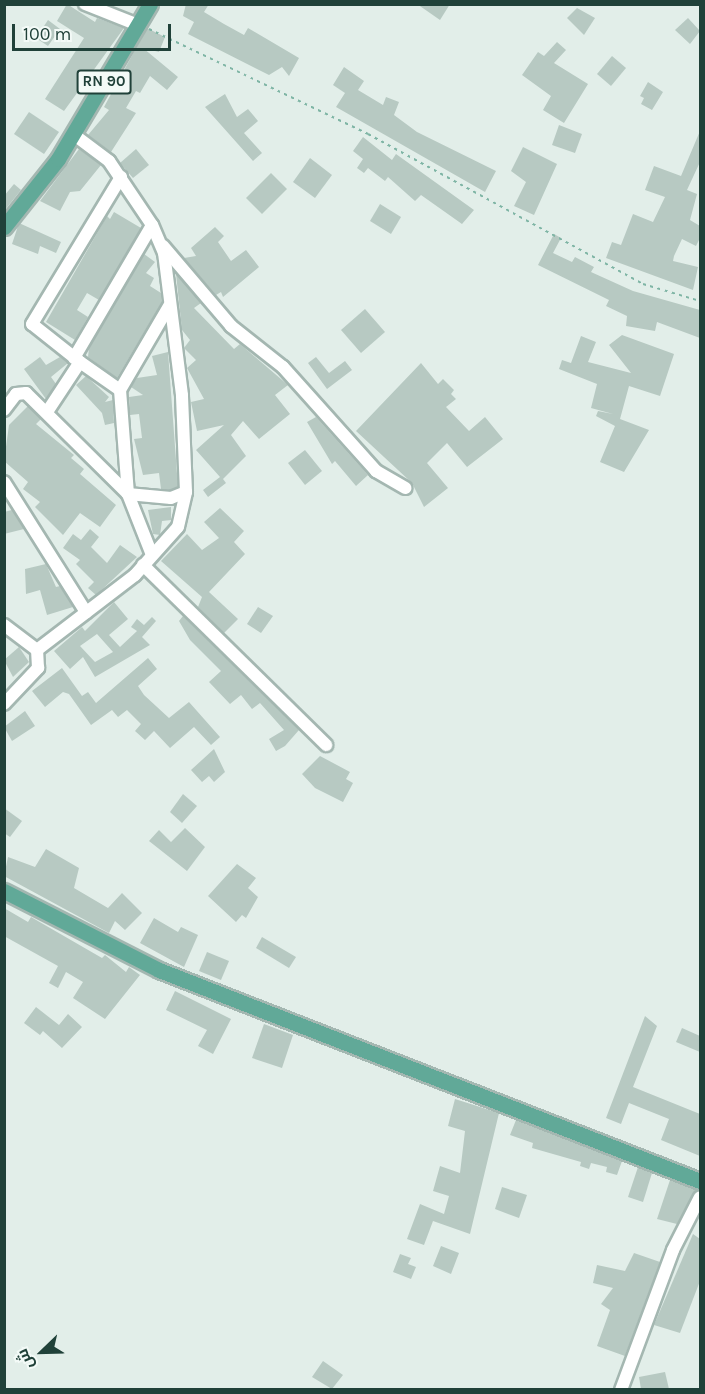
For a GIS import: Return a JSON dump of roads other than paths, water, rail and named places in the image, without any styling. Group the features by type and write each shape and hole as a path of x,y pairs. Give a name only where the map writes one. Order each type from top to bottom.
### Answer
{"main road":[{"name":"RN 90","path":"4,227 73,134 150,4"},
{"path":"4,891 159,969 700,1181"}],"street":[{"path":"86,4 138,25"},
{"path":"37,650 143,565 178,527 186,492 182,395 158,240 152,225 109,161 73,134"},
{"path":"120,390 77,360 32,324 121,177"},
{"path":"47,412 152,225"},
{"path":"158,240 231,326 283,367 376,471 405,488"},
{"path":"152,555 128,494 120,390 169,306"},
{"path":"4,410 16,394 26,393 128,494 171,498 186,492"},
{"path":"4,482 86,612"},
{"path":"143,565 326,744"},
{"path":"4,625 37,650 38,668 4,704"},
{"path":"621,1389 673,1250 700,1197"}]}
